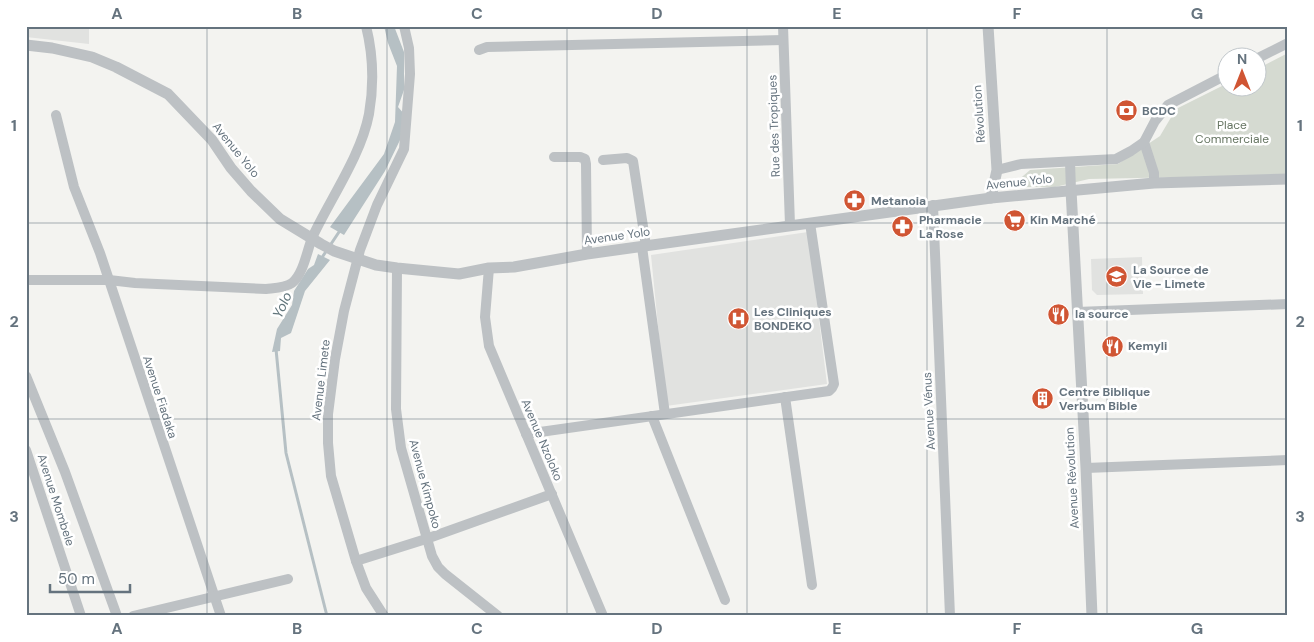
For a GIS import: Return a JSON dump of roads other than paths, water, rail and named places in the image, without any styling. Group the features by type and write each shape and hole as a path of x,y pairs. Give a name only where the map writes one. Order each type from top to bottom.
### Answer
{"street":[{"path":"26,280 109,280 135,283 266,289 282,287 292,283 316,242 362,137 369,114 372,76 366,26"},
{"name":"Avenue Limete","path":"384,616 366,588 331,476 328,414 340,330 357,259 377,205 404,149 410,74 409,48 404,26"},
{"name":"Rue des Tropiques","path":"783,26 790,225"},
{"name":"Révolution","path":"988,26 997,170 991,198"},
{"path":"479,50 487,47 784,40"},
{"path":"1266,54 1288,43"},
{"name":"Avenue Yolo","path":"26,44 92,57 116,67 168,94 212,140 231,168 251,191 280,219 334,251 376,265 397,268 459,274 489,268 514,267 587,254 810,222 991,198 1154,183 1288,179"},
{"path":"997,170 1021,164 1116,159 1144,142 1155,120 1168,105 1216,80"},
{"name":"Avenue Fiadaka","path":"56,115 74,187 92,230 221,616"},
{"path":"1144,142 1154,173 1154,183"},
{"path":"554,157 580,157 585,159 587,254"},
{"path":"603,160 627,158 633,161 665,414"},
{"path":"1070,162 1071,190"},
{"name":"Avenue Révolution","path":"1071,190 1092,616"},
{"name":"Avenue Vénus","path":"933,205 950,616"},
{"path":"526,434 829,391 834,384 810,222"},
{"name":"Avenue Kimpoko","path":"397,268 396,409 401,448 426,539 438,567 498,616"},
{"name":"Avenue Nzoloko","path":"489,268 485,317 489,346 602,616"},
{"path":"1077,312 1288,304"},
{"path":"26,376 65,472 117,616"},
{"path":"785,397 812,585"},
{"path":"652,416 725,600"},
{"name":"Avenue Mombele","path":"26,450 81,616"},
{"path":"1086,468 1288,460"},
{"path":"356,561 426,539 552,494"},
{"path":"132,616 288,579"}],"waterway":[{"name":"Yolo","path":"321,259 341,229"},
{"name":"Yolo","path":"276,349 286,453 327,616"}],"place":[{"name":"BCDC","path":"1126,111"},
{"name":"Metanoia","path":"855,201"},
{"name":"Kin Marché","path":"1014,220"},
{"name":"Pharmacie La Rose","path":"903,227"},
{"name":"La Source de Vie - Limete","path":"1117,277"},
{"name":"la source","path":"1059,314"},
{"name":"Les Cliniques BONDEKO","path":"738,319"},
{"name":"Kemyli","path":"1112,346"},
{"name":"Centre Biblique Verbum Bible","path":"1043,399"}],"park label":[{"name":"Place Commerciale","path":"1232,132"}]}
